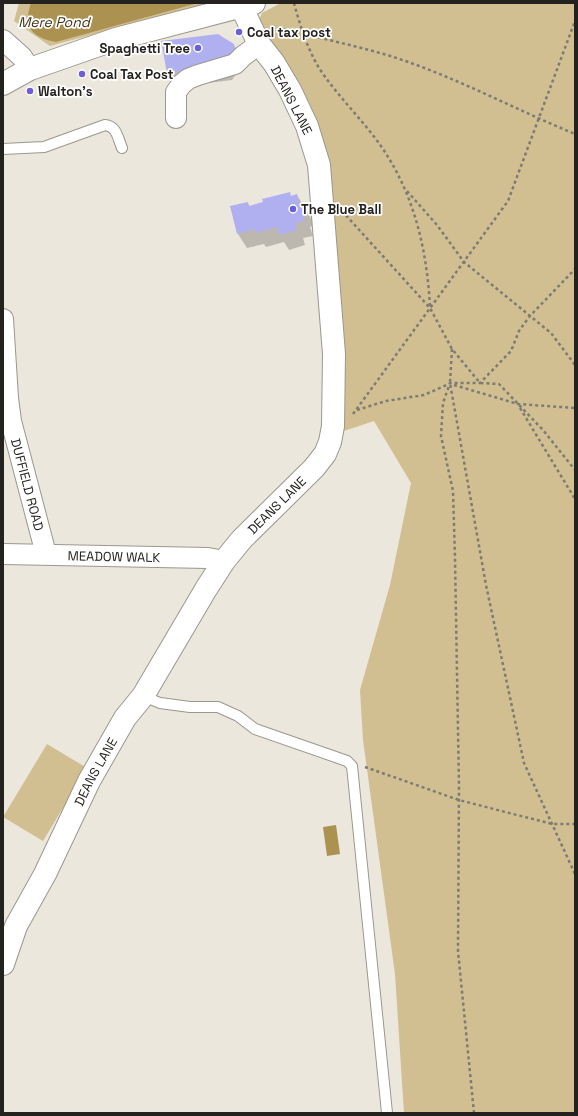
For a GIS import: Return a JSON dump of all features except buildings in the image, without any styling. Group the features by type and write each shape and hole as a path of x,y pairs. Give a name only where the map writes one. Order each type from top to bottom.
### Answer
{"street":[{"name":"DEANS LANE","path":"3,964 16,926 46,874 106,749 124,718 143,696 224,561 247,533 314,468 325,454 330,442 332,426 334,354 323,200 319,165 307,126 274,63 255,36 248,5"},
{"path":"3,84 30,69 116,39 248,5"},
{"path":"176,118 176,92 182,84 188,79 198,75 235,64 243,56 255,36"},
{"path":"3,40 22,57 30,69"},
{"name":"DUFFIELD ROAD","path":"3,319 11,421 46,554"},
{"name":"MEADOW WALK","path":"3,554 208,558 224,561"}],"lane":[{"path":"3,149 44,147 105,125 113,127 122,148"},
{"path":"143,696 160,703 218,708 238,716 255,730 351,763 354,771 387,1113"}],"path":[{"path":"294,3 303,34 319,67 383,150 405,188 437,225 464,262 551,334 575,365"},
{"path":"352,416 508,201 575,21"},
{"path":"255,36 269,25 387,55 466,84 538,119 575,134"},
{"path":"405,188 421,234 428,270 430,308"},
{"path":"323,200 339,207 430,308 452,349 480,383"},
{"path":"480,383 511,351 518,331 529,317 575,269"},
{"path":"452,349 450,384 486,584 524,763 575,874"},
{"path":"356,410 386,401 424,395 450,384 499,384 544,430 575,470"},
{"path":"450,384 518,404 575,408"},
{"path":"450,384 444,403 441,436 453,491 459,800 458,951 474,1113"},
{"path":"518,404 575,499"},
{"path":"344,760 459,800 552,824 575,824"}],"shaded area":[{"name":"Mere Pond","path":"19,3 210,3 50,46 14,21"},
{"path":"281,3 575,3 575,1113 404,1113 395,974 363,740 360,690 390,585 411,483 374,421 341,432 345,373 344,333 330,169 296,84 279,50 268,38 259,20 262,13"},
{"path":"47,744 87,768 43,841 3,817"}],"water":[{"name":"Mere Pond","path":"31,3 198,3 56,42 40,37 31,30 28,19"},
{"path":"336,825 340,854 327,856 323,827"}],"place":[{"name":"Coal tax post","path":"239,32"},
{"name":"Spaghetti Tree","path":"198,48"},
{"name":"Coal Tax Post","path":"82,74"},
{"name":"Walton's","path":"30,91"},
{"name":"The Blue Ball","path":"293,209"}]}
